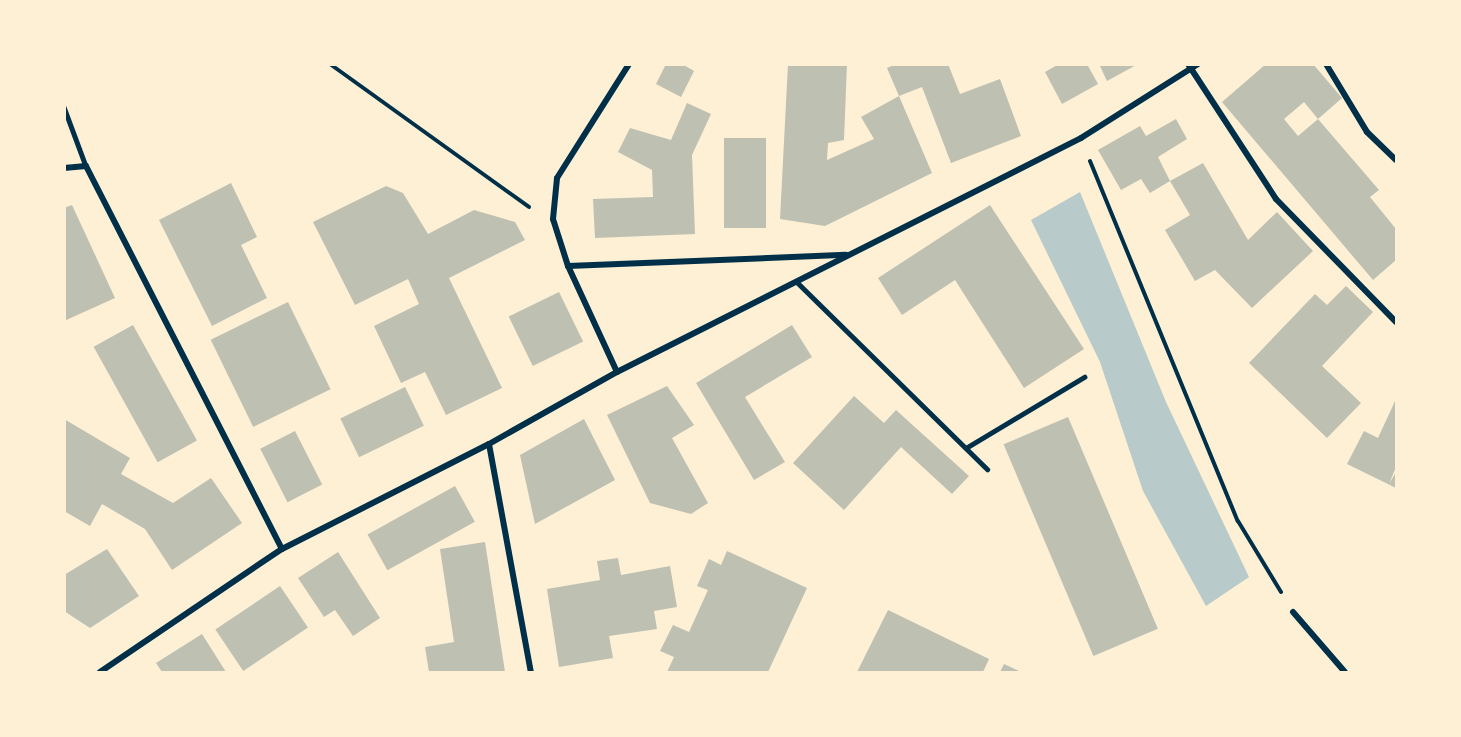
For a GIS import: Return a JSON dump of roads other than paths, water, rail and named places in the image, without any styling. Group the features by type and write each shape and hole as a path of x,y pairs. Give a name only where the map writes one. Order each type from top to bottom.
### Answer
{"street":[{"path":"617,372 568,266 554,219 557,178 629,64"},
{"path":"100,672 282,549 489,444 617,372 1081,138 1189,67 1198,64"},
{"path":"1326,64 1367,132 1396,160"},
{"path":"1189,67 1276,199 1396,322"},
{"path":"64,168 86,166 282,549"},
{"path":"568,266 850,254"},
{"path":"489,444 531,672"},
{"path":"1293,612 1345,672"}],"lane":[{"path":"64,107 86,166"},
{"path":"797,282 987,469"},
{"path":"966,448 1084,376"}]}
